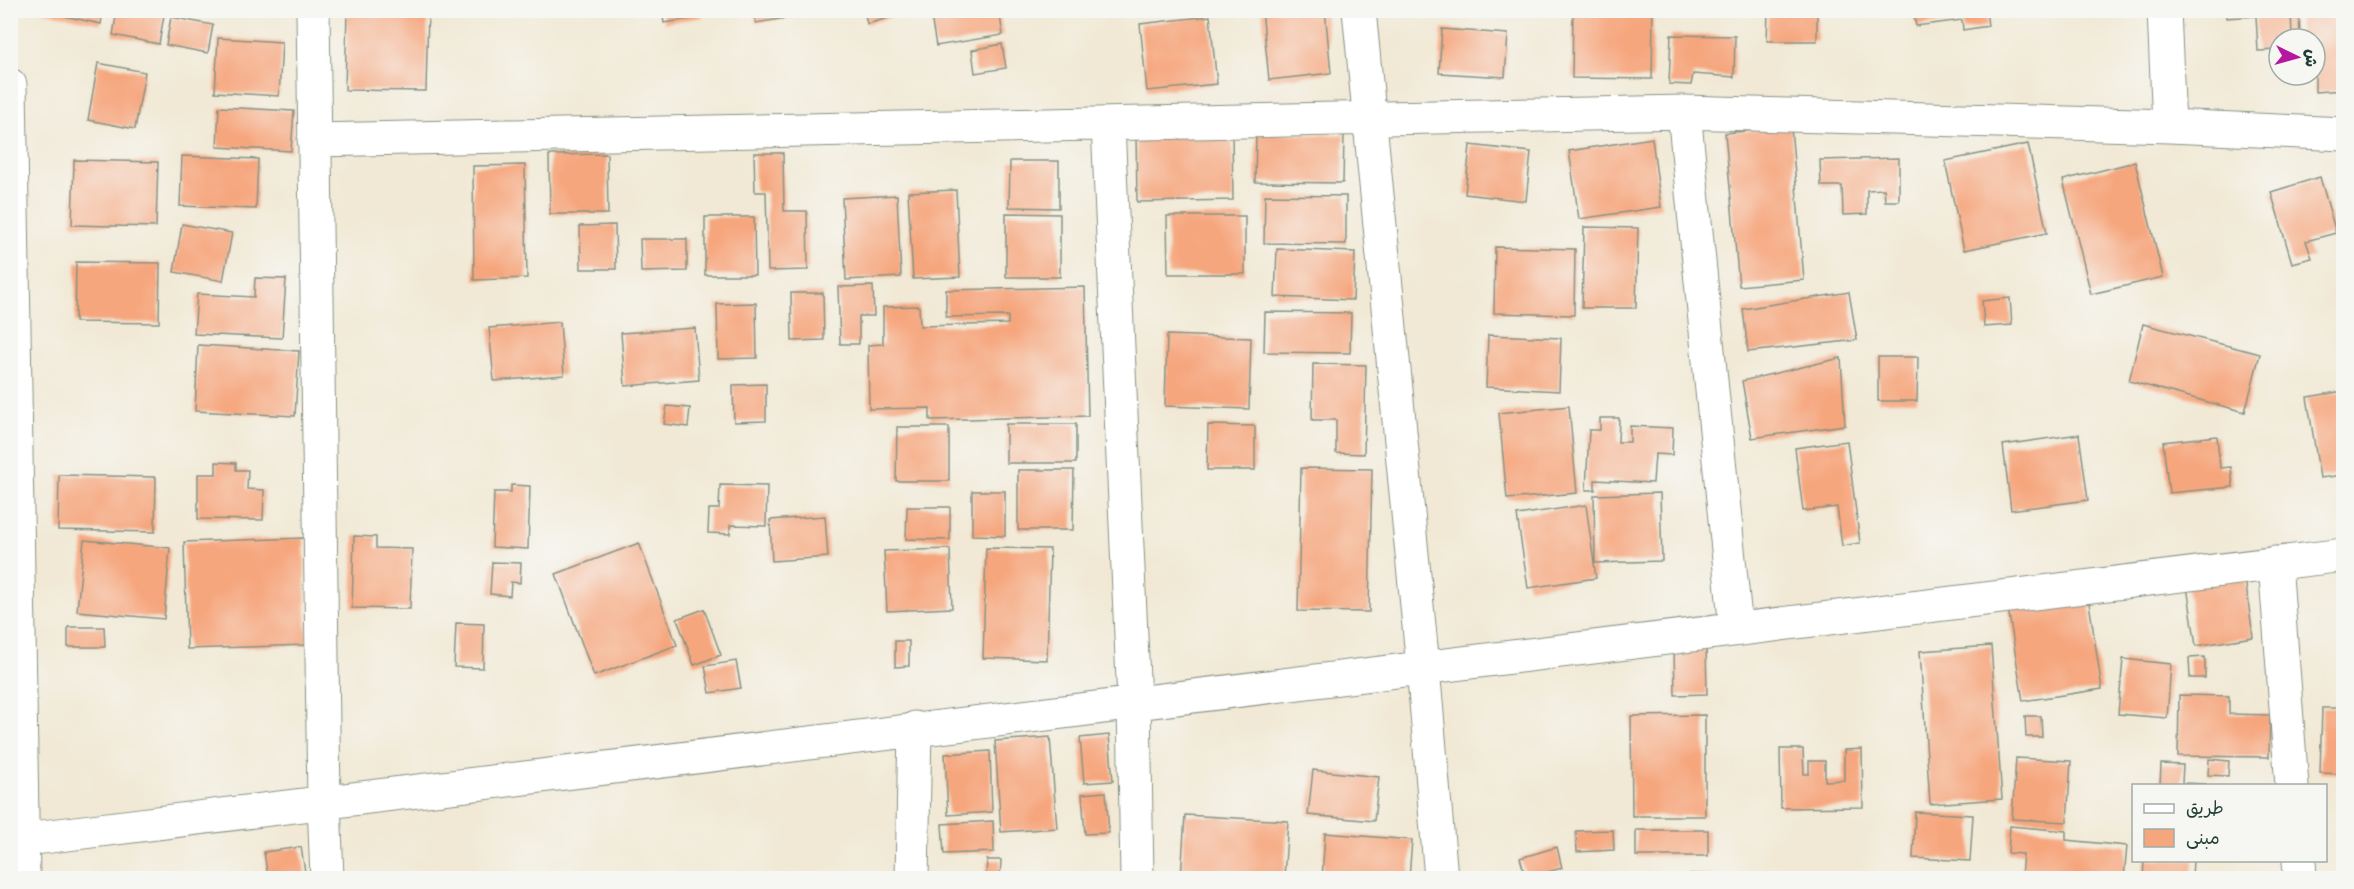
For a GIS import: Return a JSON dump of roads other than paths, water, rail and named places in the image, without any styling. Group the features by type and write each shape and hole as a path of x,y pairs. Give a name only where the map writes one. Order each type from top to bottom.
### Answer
{"street":[{"path":"313,10 327,879"},
{"path":"1359,10 1424,667 1441,879"},
{"path":"2164,10 2169,126"},
{"path":"10,85 16,840 23,879"},
{"path":"314,140 1684,112 2169,126 2343,134"},
{"path":"1684,112 1736,628"},
{"path":"1108,124 1134,702 1137,879"},
{"path":"16,840 915,728 2343,555"},
{"path":"2275,563 2292,784"},
{"path":"912,879 915,728"},
{"path":"2299,862 2300,879"}]}
